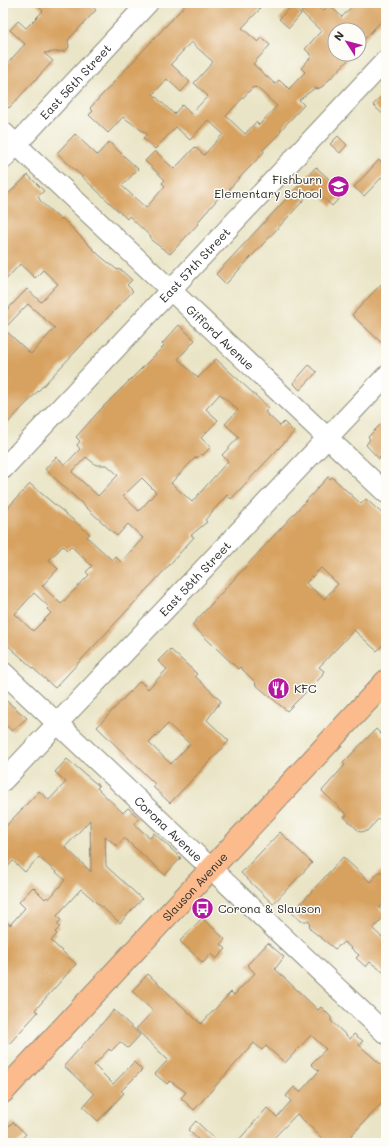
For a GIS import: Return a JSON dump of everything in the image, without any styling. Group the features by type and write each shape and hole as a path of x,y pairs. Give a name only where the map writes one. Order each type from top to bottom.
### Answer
{"main road":[{"name":"Slauson Avenue","path":"3,1092 386,681"}],"street":[{"name":"East 56th Street","path":"3,159 10,139 148,3"},
{"name":"East 57th Street","path":"3,469 386,60"},
{"name":"Gifford Avenue","path":"10,139 386,493"},
{"name":"East 58th Street","path":"3,782 57,723 386,376"},
{"name":"Corona Avenue","path":"3,672 386,1034"}],"building":[{"path":"35,3 89,3 96,10 68,40 69,47 65,51 44,53 53,61 9,108 3,102 3,68 25,44 10,30 18,21 26,28 43,11"},
{"path":"187,3 254,3 260,9 242,28 258,42 262,38 270,45 253,64 275,84 279,80 289,89 305,72 301,68 312,56 305,49 321,31 301,12 308,3 313,7 315,4 323,11 329,5 342,17 355,3 386,3 386,16 367,36 367,22 327,22 327,62 346,62 323,86 318,89 315,88 299,100 304,105 263,150 264,152 229,189 231,190 224,198 221,195 197,223 198,224 170,254 151,240 151,237 129,216 127,219 57,153 75,134 97,155 109,142 138,169 122,186 146,208 165,186 162,183 165,180 145,161 155,151 174,169 195,147 204,155 223,134 208,120 190,140 176,127 155,149 143,138 147,134 123,117 108,133 89,115 93,111 90,108","holes":["191,42 213,62 194,83 208,96 191,114 182,105 174,114 153,94 167,79 181,92 190,82 171,64","253,87 256,87 277,106 259,125 256,122 245,134 226,116"]},
{"path":"292,6 301,14 289,28 279,19"},
{"path":"386,91 386,117 373,105"},
{"path":"338,136 347,145 340,153 330,144"},
{"path":"379,160 386,167 386,173 364,196 354,187"},
{"path":"316,167 344,193 332,206 314,189 226,284 216,274"},
{"path":"28,175 44,191 38,196 41,202 61,220 62,218 99,255 116,269 120,269 132,280 127,285 133,291 3,428 3,314 27,289 41,302 58,284 43,270 35,278 20,264 3,283 3,199","holes":["28,304 55,328 31,354 4,329"]},
{"path":"386,279 386,347 352,315"},
{"path":"179,325 195,340 178,359 198,378 216,359 269,408 265,412 280,426 284,422 294,432 231,499 227,495 205,520 207,522 191,535 194,537 163,572 55,688 3,641 3,513 30,484 90,534 87,537 112,560 115,556 121,562 143,538 128,524 117,536 45,469 56,457 65,465 80,449 77,445 80,441 76,437 101,409 164,346 162,344","holes":["220,394 238,410 225,424 239,437 222,455 228,461 192,502 171,483 196,457 197,458 201,454 203,455 211,447 201,438 218,420 206,409","86,457 96,465 107,465 118,475 98,496 72,472","142,478 156,492 139,511 123,496","63,546 67,550 71,546 92,566 86,572 89,575 61,604 42,586 58,569 49,560","34,593 49,607 47,609 51,613 33,631 15,614"]},
{"path":"309,365 317,372 300,390 293,383"},
{"path":"386,419 386,463 380,457 379,459 366,445 370,439 368,437"},
{"path":"328,477 330,479 332,477 361,504 366,499 386,517 386,641 377,651 354,630 319,667 324,671 322,674 323,675 287,711 255,684 256,683 240,667 238,669 192,625","holes":["321,568 338,584 324,599 306,583"]},
{"path":"170,649 197,674 195,676 221,701 207,720 229,741 170,803 153,787 155,785 154,783 97,727 140,681 148,689 167,669 158,661","holes":["168,724 190,744 171,764 149,743"]},
{"path":"3,698 27,718 12,731 3,723"},
{"path":"376,729 386,739 386,811 367,831 360,832 344,817 347,815 322,791 345,765 343,763"},
{"path":"67,759 99,786 97,788 123,813 128,808 139,818 134,824 150,838 154,833 181,858 165,875 124,838 117,846 105,836 106,866 142,899 120,923 81,889 57,916 61,920 57,924 60,927 55,932 57,934 51,941 76,964 35,1010 38,1012 9,1044 3,1038 3,918 10,925 25,908 19,902 33,887 45,899 47,897 49,899 65,880 39,857 25,872 13,861 3,872 3,829 39,791 49,800 66,782 55,772","holes":["90,820 91,872 65,847"]},
{"path":"280,832 312,863 273,904 241,873"},
{"path":"343,857 370,882 380,871 386,877 386,900 379,908 386,914 373,929 386,941 386,974 370,962 366,967 356,958 359,955 344,942 335,949 310,929 309,921 301,921 292,913"},
{"path":"202,918 225,939 221,944 226,949 216,959 211,954 203,963 180,941"},
{"path":"268,943 284,957 275,969 318,1010 321,1007 331,1017 331,1021 350,1039 354,1034 363,1041 359,1045 386,1069 386,1099 344,1143 327,1143 297,1114 269,1143 236,1143 267,1108 277,1117 291,1101 286,1096 294,1087 300,1092 319,1071 311,1064 326,1049 311,1035 285,1063 266,1046 262,1050 254,1043 194,1110 181,1098 186,1092 170,1081 167,1084 155,1074 168,1060 136,1029 153,1011 132,991 148,974 201,1024 231,992 234,995 255,973 247,965"},
{"path":"114,1010 140,1035 128,1048 120,1042 111,1051 109,1049 94,1065 113,1084 134,1062 142,1070 121,1091 124,1093 98,1121 83,1107 94,1094 64,1066"},
{"path":"196,1121 219,1143 202,1143 188,1130"},
{"path":"13,1122 26,1134 18,1143 3,1143 3,1132"}],"place":[{"name":"Fishburn Elementary School","path":"338,186"},
{"name":"KFC","path":"278,688"},
{"name":"Corona & Slauson","path":"203,908"}]}
